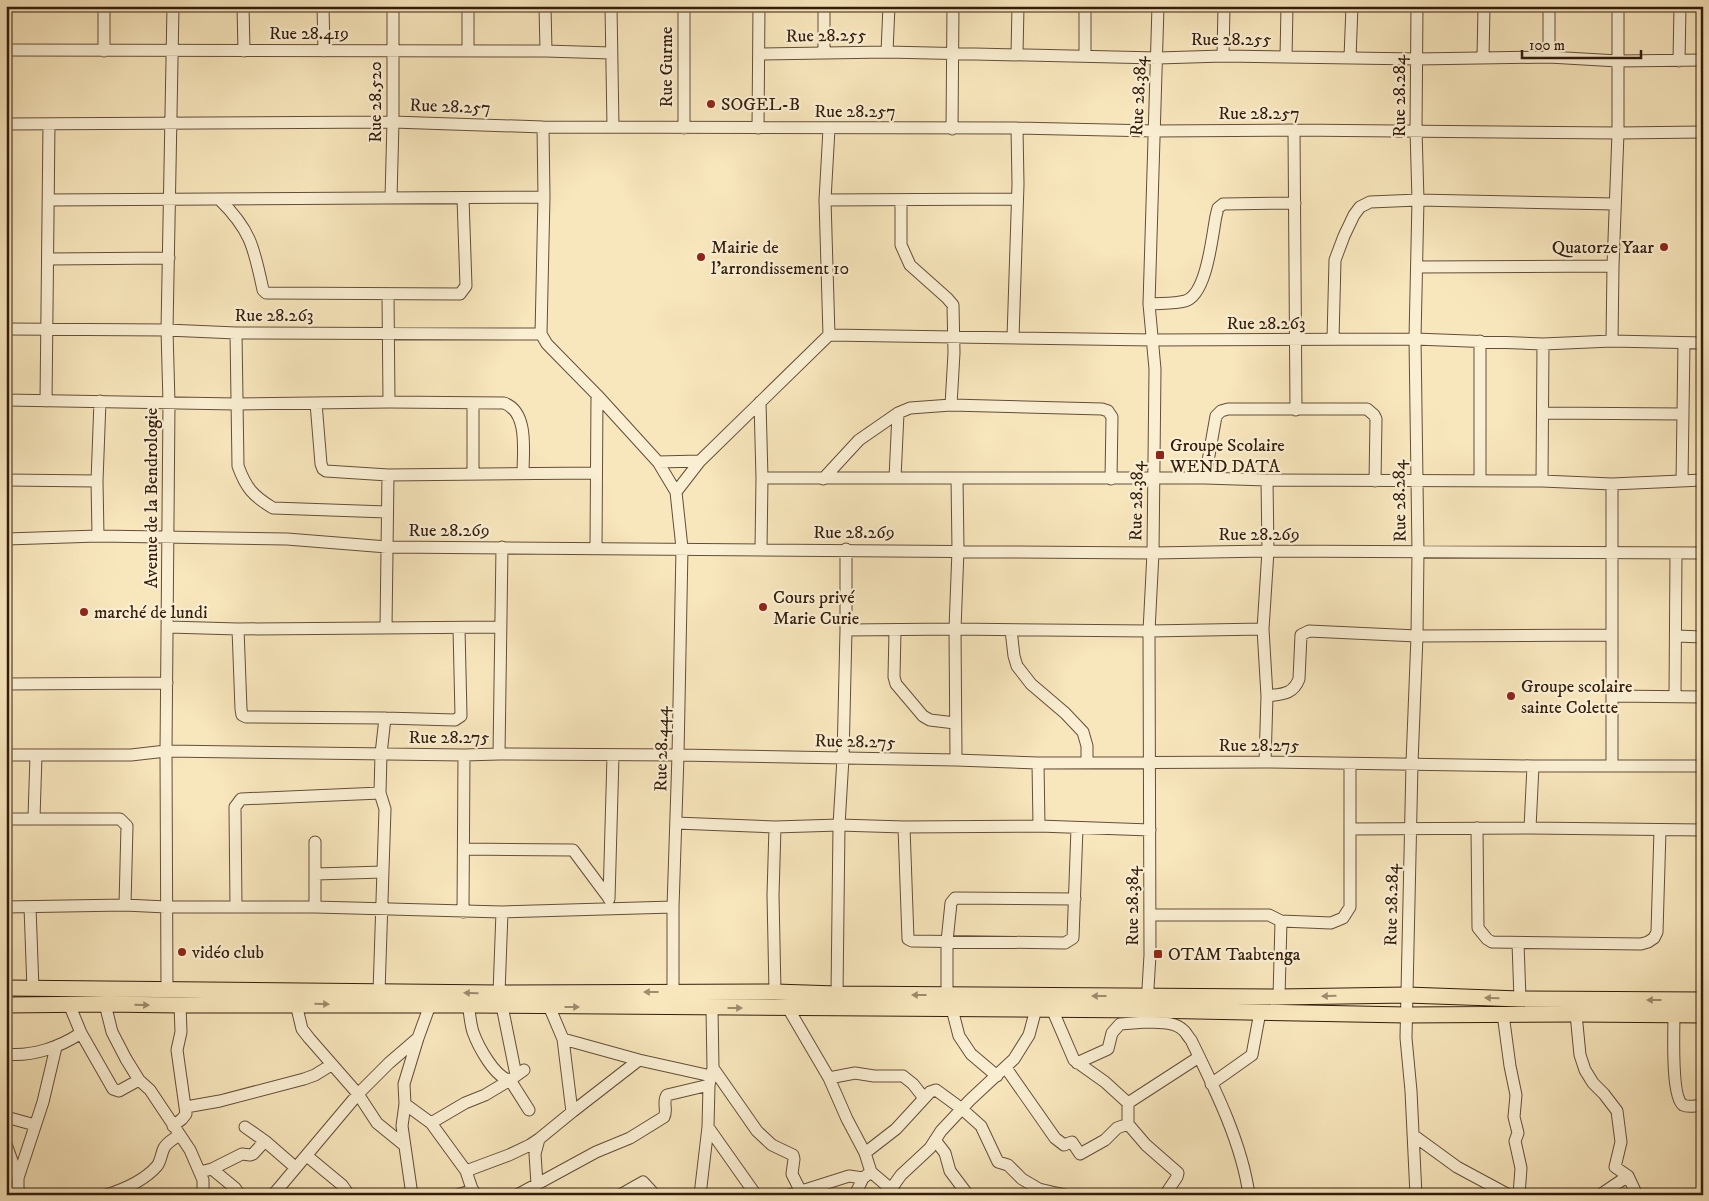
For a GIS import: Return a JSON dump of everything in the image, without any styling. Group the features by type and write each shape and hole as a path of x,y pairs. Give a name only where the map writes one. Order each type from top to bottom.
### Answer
{"main road":[{"path":"6,988 379,992 501,1000 549,1006 673,1000 775,992 837,994 1036,1009 1406,1015 1703,1015"},
{"path":"6,1005 468,1005 501,1000 673,1000 712,1008 788,1008 950,1002 1147,1010 1279,997 1407,995 1520,999 1703,1000"}],"street":[{"path":"104,6 104,50"},
{"name":"Avenue de la Bendrologie","path":"167,991 166,751 169,403 167,330 172,6"},
{"path":"243,6 244,51"},
{"path":"323,6 324,51"},
{"name":"Rue 28.520","path":"391,198 393,6"},
{"path":"468,6 468,51"},
{"path":"545,6 546,51"},
{"path":"611,6 613,127"},
{"name":"Rue Gurme","path":"684,6 684,128"},
{"path":"758,128 759,6"},
{"path":"824,6 824,53"},
{"path":"887,52 889,6"},
{"path":"952,129 953,6"},
{"path":"1017,54 1018,6"},
{"path":"1085,6 1085,56"},
{"name":"Rue 28.384","path":"1147,1010 1150,915 1149,631 1153,552 1155,369 1149,304 1158,58 1158,6"},
{"path":"1223,56 1224,6"},
{"path":"1286,57 1287,6"},
{"path":"1350,58 1352,6"},
{"name":"Rue 28.284","path":"1416,1195 1406,1015 1418,552 1415,339 1418,200 1416,130 1417,6"},
{"path":"1484,6 1484,58"},
{"path":"1549,6 1549,58"},
{"path":"1612,341 1618,133 1618,6"},
{"path":"1679,61 1680,6"},
{"name":"Rue 28.419","path":"6,50 546,51 611,53"},
{"name":"Rue 28.255","path":"760,54 887,52 953,55 1017,54 1158,58 1223,56 1703,60"},
{"name":"Rue 28.257","path":"6,124 393,122 543,127 1018,128 1154,132 1416,130 1618,133 1703,132"},
{"path":"46,401 49,124"},
{"path":"543,127 544,197 541,334 547,344 658,462 676,492 700,461 829,335 825,200 829,129"},
{"path":"1013,338 1018,128"},
{"path":"1294,130 1296,410"},
{"path":"49,200 544,197"},
{"path":"219,199 243,226 254,252 263,290 266,293 388,295 460,294 464,291 466,286 463,198"},
{"path":"825,200 1017,199"},
{"path":"1333,339 1335,260 1354,215 1360,207 1370,202 1418,200 1615,204"},
{"path":"901,201 901,245 904,254 910,265 953,305 954,353 950,405"},
{"path":"1149,304 1185,301 1194,297 1202,283 1218,208 1224,204 1295,204"},
{"path":"48,259 168,258"},
{"path":"1417,267 1613,266"},
{"path":"388,295 388,402"},
{"name":"Rue 28.263","path":"6,329 167,330 236,333 541,334"},
{"path":"236,333 238,466 245,484 257,498 273,508 387,512"},
{"name":"Rue 28.263","path":"829,335 1296,341 1415,339 1543,344 1612,341 1703,343"},
{"path":"1480,341 1480,481"},
{"path":"1682,481 1684,343"},
{"path":"1542,481 1543,344"},
{"path":"596,548 597,395"},
{"path":"6,400 236,404 504,403 514,410 523,425 523,473"},
{"path":"98,536 97,481 100,401"},
{"path":"760,402 761,549"},
{"path":"316,403 323,469 326,472 388,475 596,473"},
{"path":"473,403 473,474"},
{"path":"823,479 859,440 898,413 910,408 950,405 1102,408 1108,411 1112,417 1111,479"},
{"path":"1205,478 1216,416 1220,411 1228,409 1367,409 1371,411 1376,419 1375,480"},
{"path":"895,478 898,413"},
{"path":"1543,413 1683,414"},
{"path":"658,462 700,461"},
{"path":"386,628 388,475"},
{"path":"762,478 1205,478 1542,481 1612,484 1703,480"},
{"path":"956,760 957,478"},
{"path":"6,480 97,481"},
{"path":"1266,762 1264,629 1268,552 1267,480"},
{"path":"1612,484 1612,765"},
{"name":"Rue 28.444","path":"673,1000 673,907 682,548 676,492"},
{"name":"Rue 28.269","path":"6,539 98,536 287,539 387,547 1703,554"},
{"path":"498,754 502,547"},
{"path":"837,994 839,825 843,758 846,630 846,549"},
{"path":"1675,695 1676,553"},
{"path":"168,627 238,629 500,627"},
{"path":"238,629 242,715 246,717 455,720 461,716 459,628"},
{"path":"846,630 1149,631 1264,629"},
{"path":"1012,630 1014,656 1017,666 1031,684 1065,713 1083,732 1087,746 1087,763"},
{"path":"895,631 894,677 896,684 923,716 930,720 955,723"},
{"path":"1266,696 1289,693 1297,685 1299,679 1301,635 1309,631 1417,636 1611,635"},
{"path":"1676,636 1703,637"},
{"path":"6,684 167,683"},
{"path":"1612,696 1675,695 1703,697"},
{"path":"379,992 385,809 380,793 381,754 385,718"},
{"name":"Rue 28.275","path":"6,755 131,755 166,751 843,758 1038,763 1266,762 1533,766 1703,766"},
{"path":"34,818 36,755"},
{"path":"463,912 464,755"},
{"path":"610,909 608,896 613,756"},
{"path":"1038,763 1039,826"},
{"path":"1150,915 1269,915 1281,921 1331,923 1343,918 1350,908 1350,764"},
{"path":"1530,828 1533,766"},
{"path":"236,907 235,807 237,802 241,799 380,793"},
{"path":"6,819 120,819 124,821 127,826 125,905"},
{"path":"676,823 775,827 839,825 904,828 1039,826 1150,830"},
{"path":"775,827 773,895 775,992"},
{"path":"904,828 908,939 912,941 947,942 1065,943 1073,938 1077,828"},
{"path":"1350,828 1703,830"},
{"path":"1476,828 1478,928 1487,940 1492,942 1518,943 1641,944 1654,938 1657,932 1660,830"},
{"path":"314,842 316,874 315,907"},
{"path":"464,849 573,850 608,896"},
{"path":"316,874 383,872"},
{"path":"1075,899 955,898 951,903 947,942 950,1002 959,1036 971,1054 1001,1072 1055,1138 1064,1145 1072,1142 1080,1154 1105,1140 1117,1128 1128,1124"},
{"path":"6,907 125,905 166,907 315,907 502,912 673,907"},
{"path":"30,906 33,989"},
{"path":"502,912 501,1000 517,1075 529,1110"},
{"path":"1279,997 1281,921"},
{"path":"1518,943 1520,999"},
{"path":"69,1004 81,1033 112,1089 119,1091 139,1080"},
{"path":"105,1004 112,1032 126,1059 139,1080 150,1090 190,1150 203,1180 203,1195"},
{"path":"296,1004 302,1029 331,1065 358,1094 377,1123 404,1145"},
{"path":"106,1195 127,1188 146,1176 158,1165 164,1148 186,1114 177,1046 182,1032 180,1005"},
{"path":"412,1195 402,1126 405,1104 404,1084 430,1005"},
{"path":"468,1005 473,1032 489,1063 504,1079 517,1075"},
{"path":"549,1006 563,1039 572,1112"},
{"path":"700,1195 708,1126 712,1008"},
{"path":"788,1008 829,1078 847,1119 865,1153 867,1175 855,1195"},
{"path":"789,1195 848,1176 867,1175 895,1192 901,1175 922,1156 962,1109 1014,1059 1029,1035 1036,1009"},
{"path":"1052,1009 1077,1063 1105,1082 1128,1103 1128,1124 1146,1145 1178,1173 1165,1195"},
{"path":"1077,1063 1108,1049 1112,1033 1120,1024 1147,1010 1166,1023 1184,1030 1191,1040 1238,1147 1246,1173 1249,1195"},
{"path":"1211,1084 1252,1055 1260,1012"},
{"path":"1503,1014 1516,1094 1514,1117 1518,1133 1515,1141 1521,1168 1519,1195"},
{"path":"1576,1014 1580,1055 1585,1070 1590,1079 1617,1111 1621,1142 1615,1166 1616,1169 1628,1176 1637,1195"},
{"path":"1674,1015 1675,1041 1673,1054 1678,1096 1684,1106 1703,1106"},
{"path":"6,1054 37,1052 56,1047 81,1033"},
{"path":"273,1195 358,1094 389,1063 418,1038"},
{"path":"563,1039 639,1060 711,1076 772,1145 793,1155 792,1174 801,1192"},
{"path":"13,1193 18,1185 18,1178 43,1102 56,1047"},
{"path":"1128,1103 1198,1057"},
{"path":"466,1171 510,1155 539,1139 639,1060"},
{"path":"186,1107 220,1101 315,1075 331,1065"},
{"path":"829,1078 855,1073 874,1076 903,1076 913,1084 924,1098"},
{"path":"432,1123 465,1103 485,1095 517,1075"},
{"path":"517,1195 596,1152 630,1138 664,1117 666,1114 664,1099 667,1095 711,1076"},
{"path":"865,1153 896,1129 924,1098 933,1090 936,1090 981,1126 998,1162 1008,1165 1022,1179 1039,1189 1065,1195"},
{"path":"405,1104 432,1123 466,1171 473,1192 457,1195"},
{"path":"6,1117 35,1125"},
{"path":"708,1126 756,1195"},
{"path":"245,1127 265,1140 296,1168"},
{"path":"1412,1135 1457,1167 1509,1195"},
{"path":"537,1184 535,1154 539,1139"},
{"path":"200,1172 212,1169 242,1154 253,1154 265,1140"},
{"path":"935,1140 945,1153 950,1171 968,1195"},
{"path":"6,1144 18,1178"},
{"path":"307,1156 342,1185 349,1195"},
{"path":"212,1169 235,1188 240,1195"},
{"path":"1600,1195 1628,1176"},
{"path":"620,1195 643,1182 655,1195"}],"place":[{"name":"SOGEL-B","path":"711,104"},
{"name":"Quatorze Yaar","path":"1664,247"},
{"name":"Mairie de l'arrondissement 10","path":"701,257"},
{"name":"Groupe Scolaire WEND DATA","path":"1160,455"},
{"name":"Cours privé Marie Curie","path":"763,607"},
{"name":"marché de lundi","path":"84,612"},
{"name":"Groupe scolaire sainte Colette","path":"1511,696"},
{"name":"vidéo club","path":"182,952"},
{"name":"OTAM Taabtenga","path":"1158,954"}]}
